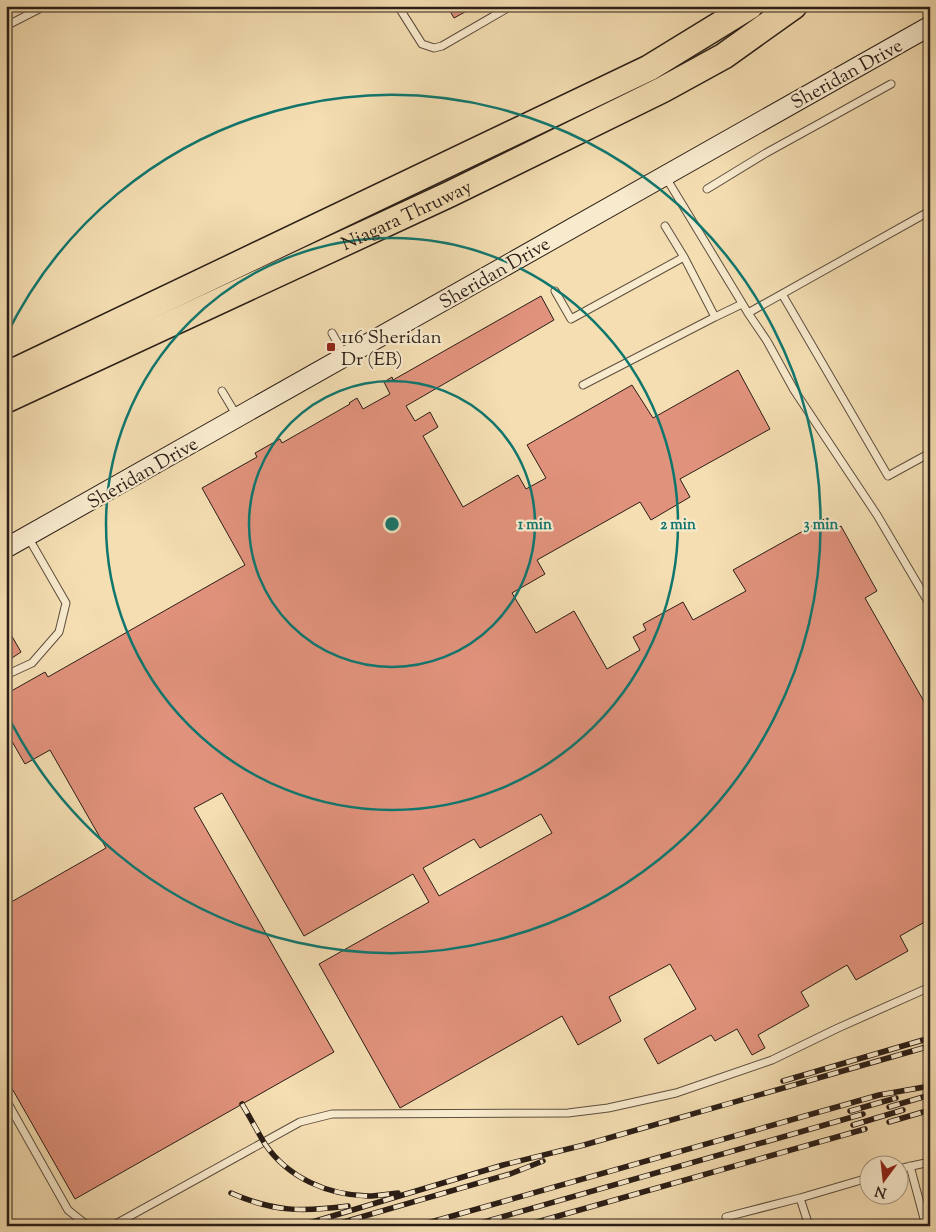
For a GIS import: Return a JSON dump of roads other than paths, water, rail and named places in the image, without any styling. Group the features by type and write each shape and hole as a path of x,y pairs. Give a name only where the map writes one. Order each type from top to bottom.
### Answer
{"highway":[{"name":"Niagara Thruway","path":"6,375 649,68 750,6"},
{"name":"Niagara Thruway","path":"6,400 441,198 654,94 724,56 794,6"}],"main road":[{"name":"Sheridan Drive","path":"6,548 930,26"}],"lane":[{"path":"6,26 44,6"},
{"path":"398,6 422,44 434,48 442,46 511,6"},
{"path":"707,189 766,153 891,84"},
{"path":"664,175 742,304 767,341 794,390 877,516 930,605"},
{"path":"748,313 930,210"},
{"path":"665,226 684,257 715,318"},
{"path":"554,291 571,319 684,257"},
{"path":"782,294 888,476 930,453"},
{"path":"583,385 742,304"},
{"path":"332,333 345,356"},
{"path":"222,391 238,417"},
{"path":"6,675 32,662 59,632 66,603 28,536"},
{"path":"112,1226 300,1122 332,1114 568,1113 608,1108 676,1093 772,1060 930,987"},
{"path":"6,1100 68,1210 88,1226"},
{"path":"926,1226 910,1166 930,1162"},
{"path":"726,1217 858,1181"},
{"path":"800,1198 808,1226"}],"railway":[{"path":"783,1081 930,1038"},
{"path":"299,1226 503,1165 584,1145 930,1046"},
{"path":"417,1226 879,1095 930,1086"},
{"path":"889,1107 930,1095"},
{"path":"850,1111 896,1098"},
{"path":"242,1104 274,1156 297,1175 324,1188 353,1195 372,1196 398,1193"},
{"path":"853,1125 903,1110"},
{"path":"889,1122 930,1110"},
{"path":"470,1226 863,1114"},
{"path":"523,1226 865,1129"},
{"path":"330,1226 510,1174 543,1161"},
{"path":"231,1193 261,1204 288,1209 302,1210 348,1206"}],"place":[{"name":"116 Sheridan Dr (EB)","path":"331,347"}]}
